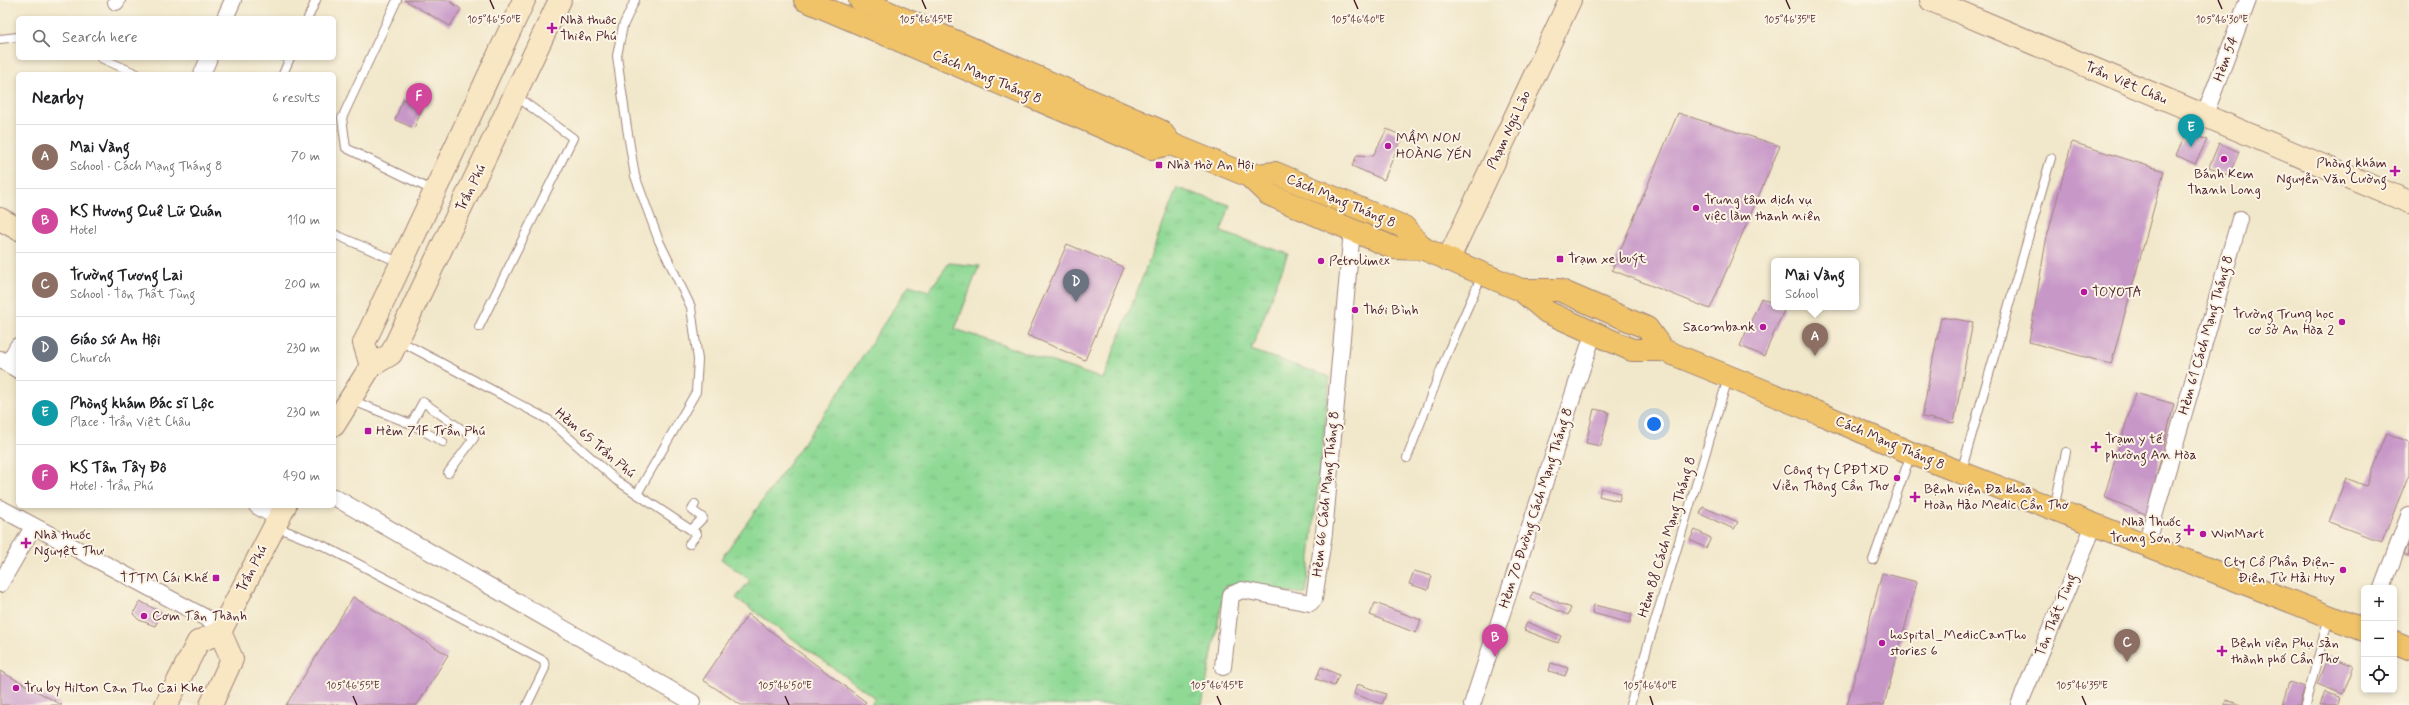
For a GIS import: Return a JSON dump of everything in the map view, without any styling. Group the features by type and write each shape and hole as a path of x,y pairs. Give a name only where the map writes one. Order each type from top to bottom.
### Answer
{"highway":[{"name":"Cách Mạng Tháng 8","path":"805,0 1151,148 1171,144"},
{"name":"Cách Mạng Tháng 8","path":"874,3 1161,131 1171,144 1249,176 1268,194 1394,248 1424,250 1521,290 1547,312 1593,334 1632,350 1664,350 1911,453 2361,629"},
{"name":"Cách Mạng Tháng 8","path":"1249,176 1275,173 1404,227 1424,250"},
{"name":"Cách Mạng Tháng 8","path":"1521,290 1559,290 1647,328 1664,350"},
{"path":"2397,643 2409,648"}],"street":[{"path":"227,16 233,0"},
{"name":"Trần Phú","path":"371,366 364,343 436,192 524,0"},
{"name":"Trần Phú","path":"340,411 371,366 391,354 516,96 560,0"},
{"name":"Phạm Ngũ Lão","path":"1448,260 1570,0"},
{"name":"Trần Việt Châu","path":"1931,0 1959,5 2204,117 2409,202"},
{"name":"Hèm 54","path":"2204,117 2248,0"},
{"path":"203,72 208,60"},
{"path":"0,219 16,228"},
{"name":"Hẻm 61 Cách Mạng Tháng 8","path":"2146,544 2240,219"},
{"name":"Hẻm 66 Cách Mạng Tháng 8","path":"1223,668 1231,594 1235,591 1242,590 1310,603 1314,599 1324,533 1352,230"},
{"name":"Hẻm 70 Đường Cách Mạng Tháng 8","path":"1472,705 1593,334"},
{"path":"9,364 16,350"},
{"path":"336,498 692,702"},
{"path":"0,508 222,630 232,659 211,705"},
{"path":"261,508 279,517"},
{"path":"2383,585 2409,516"},
{"name":"Trần Phú","path":"222,630 279,517"},
{"name":"Tôn Thất Tùng","path":"2019,705 2094,525"},
{"path":"0,584 33,527"},
{"path":"166,705 198,642 222,630"}],"lane":[{"path":"309,16 316,0"},
{"path":"397,0 342,118 346,148 436,192"},
{"path":"635,0 623,26 617,56 635,176 659,241 691,307 698,360 696,392 637,494"},
{"path":"0,39 16,38"},
{"path":"106,60 132,72"},
{"path":"284,72 289,60"},
{"path":"478,327 573,138 516,96"},
{"path":"1961,472 2051,158"},
{"path":"336,235 402,264"},
{"path":"1407,458 1447,354 1482,275"},
{"name":"Hẻm 65 Trần Phú","path":"397,340 549,420 586,451 616,480 691,530"},
{"name":"Hẻm 88 Cách Mạng Tháng 8","path":"1630,705 1728,376"},
{"path":"411,424 423,402 474,438 448,473"},
{"path":"340,411 411,424 443,442"},
{"path":"2054,509 2066,452"},
{"path":"1873,560 1911,453"},
{"path":"689,544 696,534 691,530 703,518 692,510 696,504"},
{"path":"279,517 324,546 544,661 545,668 527,705"},
{"path":"2305,705 2329,616"}],"green space":[{"path":"1177,188 1230,205 1221,232 1288,254 1251,350 1330,377 1306,594 1225,586 1202,705 870,705 875,698 736,598 750,580 721,559 834,400 909,285 929,291 949,263 979,266 955,329 1103,379"}],"building":[{"path":"404,0 448,0 461,9 450,26"},
{"path":"403,99 423,107 414,128 395,120"},
{"name":"Trung tâm dịch vụ việc làm thanh niên","path":"1678,113 1780,146 1710,309 1612,270"},
{"name":"MẦM NON HOÀNG YẾN","path":"1387,129 1402,136 1384,180 1352,166 1357,155 1373,156"},
{"path":"2187,131 2207,140 2195,164 2176,155"},
{"name":"TOYOTA","path":"2072,142 2164,171 2111,364 2029,342 2046,241"},
{"name":"Bánh Kem Thanh Long","path":"2219,143 2239,152 2229,175 2209,167"},
{"path":"1067,244 1124,268 1085,360 1027,335"},
{"name":"Sacombank","path":"1761,298 1771,303 1771,310 1784,310 1764,356 1740,346"},
{"path":"1941,317 1973,322 1954,423 1922,417"},
{"path":"2135,393 2174,404 2147,515 2104,497"},
{"path":"1594,409 1609,412 1601,446 1586,443"},
{"path":"2386,433 2409,442 2409,474 2382,542 2329,522 2346,478 2366,486"},
{"path":"1601,488 1621,493 1619,501 1599,496"},
{"path":"1703,507 1738,522 1734,529 1700,514"},
{"path":"1695,530 1711,538 1706,548 1690,540"},
{"path":"2409,543 2409,557 2404,555"},
{"path":"1414,571 1432,576 1428,590 1409,584"},
{"name":"hospital_MedicCanTho stories 6","path":"1882,573 1917,582 1884,705 1847,705"},
{"path":"1533,592 1571,608 1568,615 1530,599"},
{"path":"353,597 448,655 417,705 286,705"},
{"path":"140,601 162,613 155,626 139,620 133,614"},
{"path":"1375,603 1421,620 1416,633 1370,615"},
{"path":"1594,605 1632,614 1630,623 1592,613"},
{"path":"748,614 866,702 863,705 741,705 703,680"},
{"path":"1527,622 1561,636 1558,643 1524,630"},
{"path":"2328,656 2354,666 2343,694 2317,684"},
{"path":"1551,663 1568,668 1565,676 1549,671"},
{"path":"1321,667 1339,675 1334,686 1316,679"},
{"name":"Tru by Hilton Can Tho Cai Khe","path":"0,671 62,705 0,705"},
{"path":"2289,682 2305,687 2299,705 2282,705"},
{"path":"1357,684 1386,694 1382,704 1354,694"},
{"path":"2325,692 2340,697 2338,705 2320,705"},
{"path":"2226,700 2241,705 2225,705"}],"place":[{"name":"Nhà thuôc Thiên Phú","path":"552,28"},
{"name":"KS Tân Tây Đô","path":"419,116"},
{"name":"MẦM NON HOÀNG YẾN","path":"1388,146"},
{"name":"Phòng khám Bác sĩ Lộc","path":"2191,147"},
{"name":"Bánh Kem Thanh Long","path":"2224,159"},
{"name":"Nhà thờ An Hội","path":"1159,165"},
{"name":"Phòng khám Nguyễn Văn Cường","path":"2395,171"},
{"name":"Trung tâm dịch vụ việc làm thanh niên","path":"1696,208"},
{"name":"Trạm xe buýt","path":"1560,259"},
{"name":"Petrolimex","path":"1321,261"},
{"name":"TOYOTA","path":"2084,292"},
{"name":"Giáo sứ An Hội","path":"1076,302"},
{"name":"Thới Bình","path":"1355,310"},
{"name":"Trường Trung học cơ sở An Hòa 2","path":"2342,322"},
{"name":"Sacombank","path":"1763,327"},
{"name":"Mai Vàng","path":"1815,356"},
{"name":"Hẻm 71F Trần Phú","path":"368,431"},
{"name":"Trạm y tế phường An Hòa","path":"2096,447"},
{"name":"Công ty CPĐTXD Viễn Thông Cần Thơ","path":"1897,478"},
{"name":"Bệnh viện Đa khoa Hoàn Hảo Medic Cần Thơ","path":"1915,497"},
{"name":"Nhà Thuốc Trung Sơn 3","path":"2189,530"},
{"name":"WinMart","path":"2203,534"},
{"name":"Nhà thuốc Nguyệt Thư","path":"26,543"},
{"name":"Cty Cổ Phần Điện- Điện Tử Hải Huy","path":"2343,570"},
{"name":"TTTM Cái Khế","path":"216,578"},
{"name":"Cơm Tân Thành","path":"144,616"},
{"name":"hospital_MedicCanTho stories 6","path":"1882,643"},
{"name":"Bệnh viện Phụ sản thành phố Cần Thơ","path":"2222,651"},
{"name":"KS Hương Quê Lữ Quán","path":"1495,657"},
{"name":"Trường Tương Lai","path":"2127,662"},
{"name":"Tru by Hilton Can Tho Cai Khe","path":"16,688"}]}
